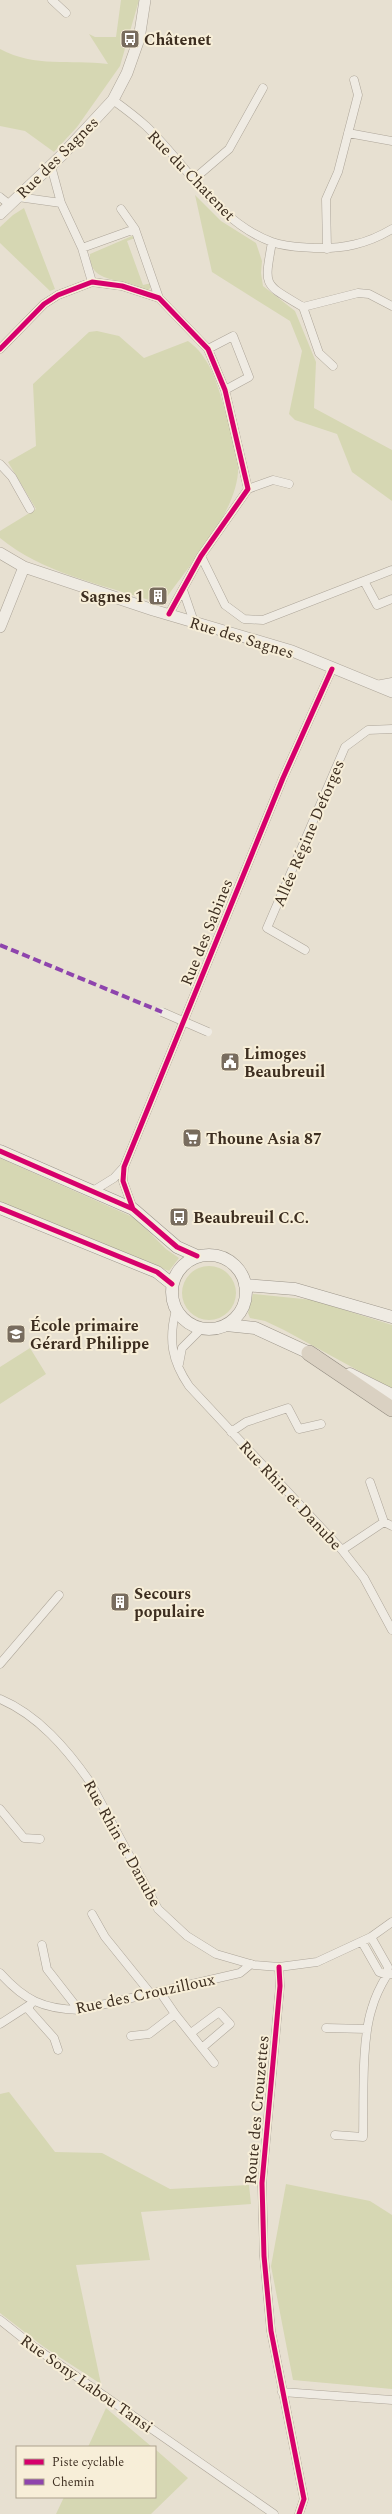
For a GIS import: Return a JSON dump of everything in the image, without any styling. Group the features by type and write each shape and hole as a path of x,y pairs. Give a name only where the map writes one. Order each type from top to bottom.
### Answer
{"highway":[{"path":"310,1353 392,1409"}],"main road":[{"path":"0,1151 133,1209 177,1247 197,1256"},
{"path":"0,1208 157,1272 172,1284"},
{"path":"209,1254 222,1257 231,1262 243,1276 246,1294 240,1312 226,1325 218,1328 202,1328 187,1322 176,1310 172,1298 172,1284 180,1268 197,1256 209,1254"},
{"path":"245,1285 295,1289 392,1317"},
{"path":"226,1325 255,1328 310,1353 392,1396"}],"street":[{"path":"52,0 66,13"},
{"name":"Rue des Sagnes","path":"0,214 51,166 113,100 127,73 138,39 145,0"},
{"path":"327,249 326,199 338,172 358,95 354,80"},
{"path":"194,179 229,149 263,88"},
{"name":"Rue du Chatenet","path":"113,100 146,127 224,212 245,229 272,242 294,247 327,249 348,247 375,239 392,229"},
{"path":"348,133 392,141"},
{"path":"51,166 61,203 82,248 92,282"},
{"path":"0,197 10,205"},
{"path":"18,197 61,203"},
{"path":"121,209 135,229 159,298 208,349 225,390 248,489"},
{"path":"82,248 135,229"},
{"path":"272,242 266,275 272,288 303,307 319,353 333,366"},
{"path":"0,349 44,304 58,295 92,282 122,286 159,298"},
{"path":"303,307 358,293 369,294 392,306"},
{"path":"208,349 233,336 249,377 225,390"},
{"path":"0,464 12,477 30,509"},
{"path":"169,614 201,556 248,489 273,480 289,484"},
{"name":"Rue des Sagnes","path":"0,553 24,567 194,622 292,651 332,669 392,692"},
{"path":"201,556 225,605 244,619 263,620 392,570"},
{"path":"0,627 24,567"},
{"path":"364,581 376,605 392,599"},
{"path":"183,590 194,622"},
{"name":"Rue des Sabines","path":"133,1209 123,1181 124,1167 283,778 332,669"},
{"path":"376,685 392,682"},
{"name":"Allée Régine Deforges","path":"305,950 267,928 345,747 368,730 392,729"},
{"path":"162,1012 208,1032"},
{"name":"Rue des Sabines","path":"93,1191 108,1183 124,1167"},
{"name":"Rue Rhin et Danube","path":"176,1310 171,1336 178,1369 189,1386 342,1550 364,1578 392,1630"},
{"path":"178,1369 182,1348 202,1328"},
{"path":"232,1432 246,1422 288,1408 299,1429 321,1424"},
{"path":"370,1482 384,1522 392,1526"},
{"path":"342,1550 384,1522"},
{"path":"0,1664 59,1595"},
{"name":"Rue Rhin et Danube","path":"0,1699 27,1714 53,1736 78,1765 90,1782 158,1908 187,1936 216,1954 251,1964 279,1967 317,1962 362,1942 392,1922"},
{"path":"1,1810 24,1838 40,1839"},
{"path":"92,1914 105,1937 192,2033 214,2062"},
{"path":"336,2135 363,2137 367,2029 372,2008 389,1974 388,1967 371,1937"},
{"path":"362,1942 379,1972 389,1974"},
{"path":"42,1945 47,1970 79,2010"},
{"name":"Rue des Crouzilloux","path":"0,1973 31,2004 56,2009 79,2010 240,1973 251,1964"},
{"name":"Route des Crouzettes","path":"279,1967 280,1986 262,2183 264,2256 271,2332 304,2499 299,2514"},
{"path":"0,2024 31,2004"},
{"path":"31,2004 31,2013 54,2038 58,2050"},
{"path":"192,2033 219,2012 230,2024 203,2046"},
{"path":"131,2036 149,2034 175,2014"},
{"path":"326,2028 367,2029"},
{"name":"Rue Sony Labou Tansi","path":"0,2320 274,2514"},
{"path":"282,2392 392,2400"}],"green space":[{"path":"121,0 139,0 120,66 77,127 54,152 25,131 0,126 0,49 13,55 40,61 108,64 89,34 95,37 116,37"},
{"path":"195,195 221,221 256,243 262,261 261,273 263,286 295,311 316,362 314,408 392,450 392,501 352,472 337,434 295,420 289,414 302,351 290,321 212,272"},
{"path":"24,208 55,289 50,291 0,243 0,227 13,215"},
{"path":"132,236 135,238 127,241 143,285 152,283 149,290 103,276 93,269 90,262 90,254"},
{"path":"97,331 119,336 144,358 188,341 201,354 211,369 234,440 238,462 237,479 232,497 224,515 202,550 167,597 149,600 71,576 34,560 16,550 0,538 0,531 36,509 8,462 36,446 33,384 89,332"},
{"path":"0,1158 135,1218 166,1249 179,1258 169,1271 0,1202"},
{"path":"209,1266 219,1268 228,1274 234,1283 236,1293 234,1303 228,1312 219,1318 209,1320 199,1318 190,1312 184,1303 182,1293 184,1283 190,1274 199,1268"},
{"path":"253,1294 313,1300 392,1325 392,1389 284,1330 265,1321 250,1318 248,1313"},
{"path":"30,1348 46,1374 0,1404 0,1367"},
{"path":"9,2092 55,2152 102,2153 170,2189 249,2185 251,2204 141,2212 150,2260 76,2265 101,2384 44,2347 0,2313 0,2094"},
{"path":"286,2184 370,2201 392,2215 392,2389 293,2380 271,2266"},
{"path":"106,2408 151,2446 88,2446"},
{"path":"156,2450 188,2478 151,2514 56,2514 64,2498 156,2498"}],"marked path":[{"path":"0,945 162,1012"}],"cycle path":[{"path":"0,349 44,304 58,295 92,282 122,286 159,298 208,349 225,390 248,489 201,556 169,614"},
{"path":"133,1209 123,1181 124,1167 283,778 332,669"},
{"path":"0,1151 133,1209 177,1247 197,1256"},
{"path":"0,1208 157,1272 172,1284"},
{"path":"279,1967 280,1986 262,2183 264,2256 271,2331 304,2499 299,2514"}],"place":[{"name":"Châtenet","path":"130,39"},
{"name":"Sagnes 1","path":"158,596"},
{"name":"Limoges Beaubreuil","path":"230,1062"},
{"name":"Thoune Asia 87","path":"192,1138"},
{"name":"Beaubreuil C.C.","path":"179,1217"},
{"name":"École primaire Gérard Philippe","path":"16,1334"},
{"name":"Secours populaire","path":"120,1602"}]}
